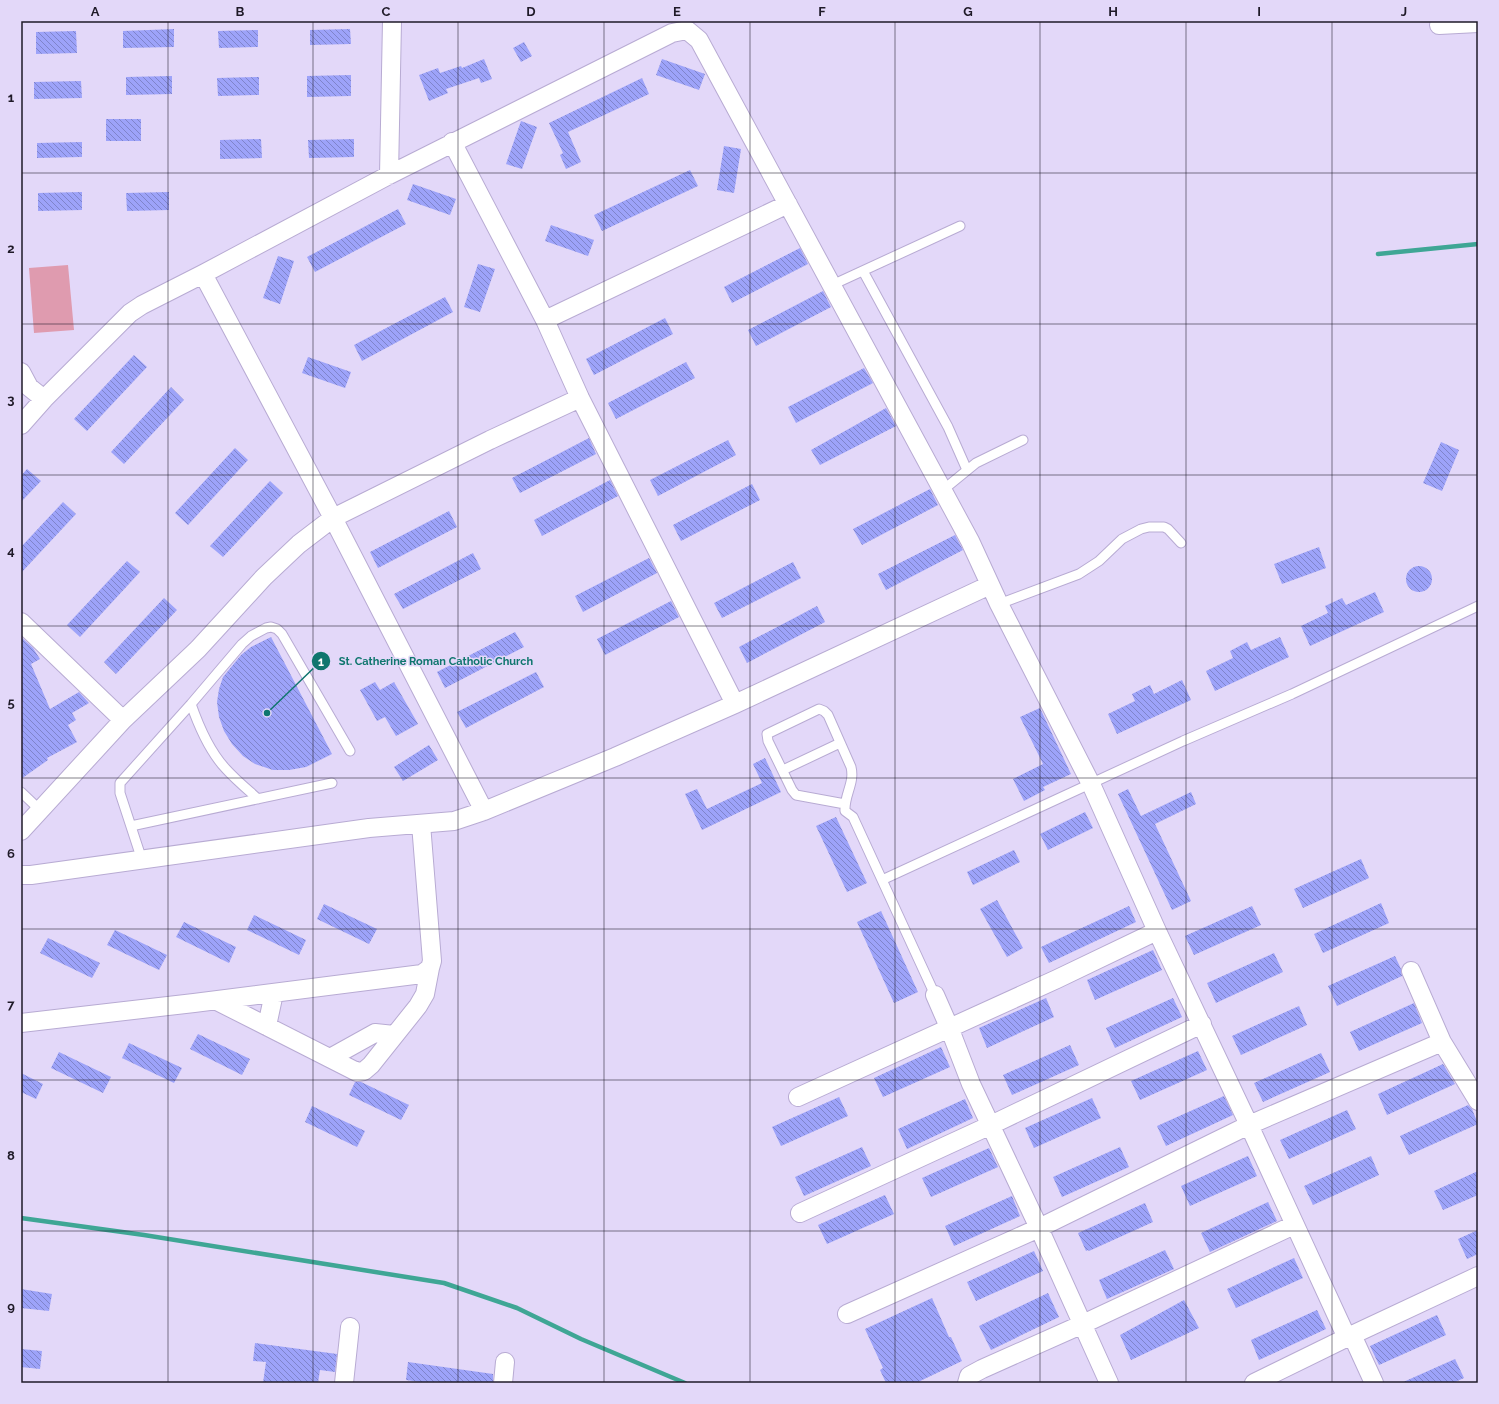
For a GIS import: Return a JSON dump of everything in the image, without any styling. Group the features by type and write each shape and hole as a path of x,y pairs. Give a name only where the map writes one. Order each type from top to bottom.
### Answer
{"street":[{"path":"389,175 392,21"},
{"path":"1439,25 1478,23"},
{"path":"21,425 44,399 130,313 142,305 452,142 672,33 687,30 699,40 970,541 999,604 1091,784 1157,931 1202,1024 1294,1225 1374,1383"},
{"path":"452,142 545,320 580,398 735,704"},
{"path":"545,320 788,204"},
{"path":"203,274 333,518 484,811"},
{"path":"21,372 29,387 44,399"},
{"path":"21,831 123,720 198,649 264,577 299,544 333,518 490,440 580,398"},
{"path":"21,875 31,875 369,828 454,821 484,811 608,760 735,704 990,585"},
{"path":"21,622 123,720"},
{"path":"217,1000 357,1072 364,1071 371,1065 418,1006 425,994 432,960 421,824"},
{"path":"798,1097 1057,979 1157,931"},
{"path":"21,1023 413,976 422,974 430,968"},
{"path":"1411,971 1442,1042 1478,1101"},
{"path":"267,1026 274,993"},
{"path":"935,995 971,1084 1039,1228 1109,1383"},
{"path":"800,1213 991,1125 1202,1024"},
{"path":"330,1058 375,1033 394,1035"},
{"path":"847,1314 1039,1228 1249,1126 1442,1042"},
{"path":"967,1383 969,1376 982,1368 1083,1324 1294,1225"},
{"path":"1254,1383 1349,1336 1478,1276"},
{"path":"344,1383 350,1327"},
{"path":"503,1383 505,1362"}],"lane":[{"path":"832,285 960,226"},
{"path":"863,271 948,427 967,470"},
{"path":"943,490 976,463 1023,440"},
{"path":"999,604 1079,574 1099,561 1122,539 1142,529 1149,527 1164,527 1181,542"},
{"path":"882,880 1183,741 1292,694 1478,606"},
{"path":"142,860 120,793 120,783 191,704 242,644 258,632 271,627 277,629 282,634 350,751"},
{"path":"191,704 199,726 214,754 225,769 258,799"},
{"path":"845,804 796,795 792,790 767,734 819,710 824,710 828,715 853,774 845,804 845,811 853,817 935,995"},
{"path":"783,770 840,743"},
{"path":"131,826 332,783"},
{"path":"21,792 40,810"}],"shaded area":[{"path":"68,265 74,330 34,333 29,268"}],"building":[{"path":"174,29 174,47 123,48 123,31"},
{"path":"350,29 351,44 310,45 310,30"},
{"path":"258,30 258,47 219,48 218,31"},
{"path":"76,31 77,53 36,54 36,32"},
{"path":"524,42 532,56 521,62 513,48"},
{"path":"484,59 492,79 481,83 479,78 446,89 448,93 429,101 419,75 438,68 440,73 461,66 462,68"},
{"path":"662,59 705,74 699,90 656,75"},
{"path":"351,75 351,96 307,97 307,76"},
{"path":"172,76 172,94 126,95 126,77"},
{"path":"259,77 259,95 218,96 217,78"},
{"path":"642,78 649,94 568,132 581,162 566,169 560,155 563,153 549,123"},
{"path":"81,81 82,98 34,99 34,82"},
{"path":"106,119 141,119 141,141 106,141"},
{"path":"521,121 537,127 522,169 506,164"},
{"path":"261,139 262,158 220,159 220,140"},
{"path":"354,139 354,157 309,158 308,140"},
{"path":"82,142 82,157 37,158 37,143"},
{"path":"724,146 741,149 734,193 717,190"},
{"path":"690,170 698,186 602,231 594,215"},
{"path":"413,184 456,199 450,215 407,200"},
{"path":"82,192 82,210 38,211 38,193"},
{"path":"169,192 169,210 127,211 126,193"},
{"path":"398,209 406,224 315,272 307,257"},
{"path":"551,225 594,240 588,256 545,241"},
{"path":"800,248 808,264 732,303 724,287"},
{"path":"278,256 294,261 280,304 263,298"},
{"path":"478,264 495,269 480,312 464,307"},
{"path":"823,291 831,307 756,346 748,330"},
{"path":"445,297 453,312 362,361 354,345"},
{"path":"665,318 673,334 594,375 586,359"},
{"path":"134,355 147,367 87,431 74,419"},
{"path":"308,357 351,372 345,388 302,373"},
{"path":"686,362 695,378 616,419 608,403"},
{"path":"864,368 873,383 796,423 788,407"},
{"path":"171,387 184,400 124,464 111,452"},
{"path":"886,408 896,426 820,465 811,450"},
{"path":"589,438 596,454 520,493 512,478"},
{"path":"728,440 736,455 658,496 650,480"},
{"path":"1441,442 1459,450 1442,491 1423,483"},
{"path":"235,448 248,460 188,525 175,513"},
{"path":"27,469 41,481 21,502 21,476"},
{"path":"610,480 618,496 542,536 534,520"},
{"path":"270,481 283,493 223,557 210,546"},
{"path":"752,484 760,500 681,541 673,525"},
{"path":"930,489 938,505 862,545 853,529"},
{"path":"63,502 76,514 21,573 21,547"},
{"path":"449,511 457,527 378,568 370,552"},
{"path":"955,535 963,550 886,590 878,574"},
{"path":"1319,547 1326,568 1282,584 1274,564"},
{"path":"473,553 481,569 403,609 394,594"},
{"path":"649,558 657,573 583,612 575,596"},
{"path":"127,561 140,572 80,637 67,625"},
{"path":"793,562 801,578 722,618 714,603"},
{"path":"1419,566 1428,570 1432,579 1428,588 1419,592 1410,588 1406,579 1410,570"},
{"path":"1375,592 1384,612 1310,646 1301,626 1328,613 1325,606 1342,598 1346,605"},
{"path":"164,598 177,610 116,674 104,662"},
{"path":"671,601 679,617 605,655 597,639"},
{"path":"817,606 825,622 747,663 739,647"},
{"path":"515,632 524,647 445,688 437,672"},
{"path":"21,637 33,648 40,659 31,664 50,709 79,692 89,703 72,713 76,720 68,725 77,742 47,758 48,760 21,779"},
{"path":"271,637 332,754 306,767 289,770 273,770 255,764 243,756 232,744 224,731 219,717 217,702 223,677 241,655 251,647"},
{"path":"1280,637 1289,657 1215,691 1206,671 1233,658 1230,651 1247,642 1251,650"},
{"path":"536,672 544,687 466,728 457,712"},
{"path":"1182,680 1191,700 1117,734 1108,714 1135,701 1132,694 1150,685 1154,694"},
{"path":"375,682 380,690 394,682 418,724 396,736 385,717 377,721 360,690"},
{"path":"1040,708 1071,774 1043,787 1045,790 1024,801 1013,779 1043,764 1020,717"},
{"path":"429,745 438,760 403,781 394,767"},
{"path":"765,758 781,792 702,830 685,794 697,789 707,809 762,783 753,764"},
{"path":"1128,789 1141,816 1191,792 1196,804 1155,824 1191,901 1172,910 1118,794"},
{"path":"1085,812 1093,828 1048,850 1040,834"},
{"path":"836,817 867,883 847,892 816,826"},
{"path":"1014,850 1020,862 973,885 967,872"},
{"path":"1361,859 1369,878 1303,908 1294,889"},
{"path":"997,900 1023,948 1007,957 980,909"},
{"path":"1381,903 1389,923 1323,953 1314,934"},
{"path":"324,904 377,929 369,944 317,919"},
{"path":"1129,906 1136,922 1049,963 1041,947"},
{"path":"1252,906 1261,925 1194,955 1185,936"},
{"path":"881,911 918,992 894,1003 857,922"},
{"path":"254,915 306,940 299,955 247,930"},
{"path":"184,922 236,947 229,963 176,937"},
{"path":"115,930 167,955 159,970 107,945"},
{"path":"48,938 100,963 92,978 40,953"},
{"path":"1153,950 1162,970 1095,1000 1087,980"},
{"path":"1274,953 1283,972 1216,1003 1207,983"},
{"path":"1395,956 1401,969 1402,976 1337,1006 1328,986"},
{"path":"1046,998 1054,1017 987,1048 979,1028"},
{"path":"1173,998 1182,1017 1115,1048 1106,1028"},
{"path":"1414,1003 1422,1023 1359,1051 1350,1032"},
{"path":"1299,1006 1307,1025 1241,1055 1232,1036"},
{"path":"198,1034 250,1059 242,1075 190,1049"},
{"path":"129,1043 182,1068 174,1083 122,1058"},
{"path":"1070,1045 1079,1065 1012,1095 1003,1075"},
{"path":"941,1047 950,1067 883,1097 874,1078"},
{"path":"1198,1051 1207,1070 1140,1100 1131,1081"},
{"path":"59,1052 111,1077 103,1093 51,1068"},
{"path":"1321,1053 1330,1072 1263,1102 1254,1083"},
{"path":"1443,1064 1455,1084 1387,1115 1378,1094"},
{"path":"21,1073 43,1084 36,1099 21,1092"},
{"path":"355,1082 361,1082 409,1105 401,1120 349,1095"},
{"path":"1224,1096 1233,1115 1166,1146 1157,1126"},
{"path":"839,1097 848,1116 781,1146 772,1127"},
{"path":"1092,1098 1101,1118 1034,1148 1025,1128"},
{"path":"965,1099 973,1118 907,1149 898,1129"},
{"path":"1468,1105 1472,1109 1478,1124 1409,1155 1400,1136"},
{"path":"312,1106 365,1131 357,1147 305,1122"},
{"path":"1347,1110 1356,1129 1289,1159 1280,1140"},
{"path":"862,1147 871,1166 804,1196 795,1177"},
{"path":"1120,1147 1129,1167 1062,1197 1053,1177"},
{"path":"989,1148 998,1167 931,1197 922,1178"},
{"path":"1248,1156 1257,1176 1190,1206 1181,1186"},
{"path":"1371,1156 1379,1175 1313,1205 1304,1186"},
{"path":"1478,1171 1478,1195 1443,1210 1434,1191"},
{"path":"885,1195 894,1214 827,1244 818,1225"},
{"path":"1012,1196 1020,1216 954,1246 945,1226"},
{"path":"1268,1202 1277,1221 1210,1252 1201,1233"},
{"path":"1145,1203 1153,1222 1086,1251 1078,1233"},
{"path":"1478,1230 1478,1254 1467,1259 1458,1239"},
{"path":"1165,1250 1174,1269 1107,1299 1099,1280"},
{"path":"1034,1251 1043,1271 976,1301 967,1282"},
{"path":"1294,1258 1303,1278 1236,1308 1227,1289"},
{"path":"21,1289 52,1294 49,1311 21,1308"},
{"path":"1048,1293 1059,1317 991,1350 979,1326"},
{"path":"932,1298 949,1337 951,1337 962,1361 916,1383 886,1383 880,1370 883,1368 865,1329"},
{"path":"1184,1300 1199,1328 1131,1360 1120,1335"},
{"path":"1317,1310 1326,1329 1259,1360 1251,1340"},
{"path":"1437,1315 1446,1335 1379,1365 1370,1346"},
{"path":"255,1343 337,1354 335,1372 320,1370 318,1383 263,1383 266,1362 253,1361"},
{"path":"21,1349 42,1351 40,1369 21,1367"},
{"path":"1455,1359 1464,1378 1453,1383 1401,1383"},
{"path":"408,1362 493,1374 493,1383 427,1383 406,1380"}],"waterway":[{"path":"1378,254 1478,244"},
{"path":"21,1218 144,1235 444,1283 517,1308 581,1339 685,1383"}],"place":[{"name":"St. Catherine Roman Catholic Church","path":"267,713"}]}
